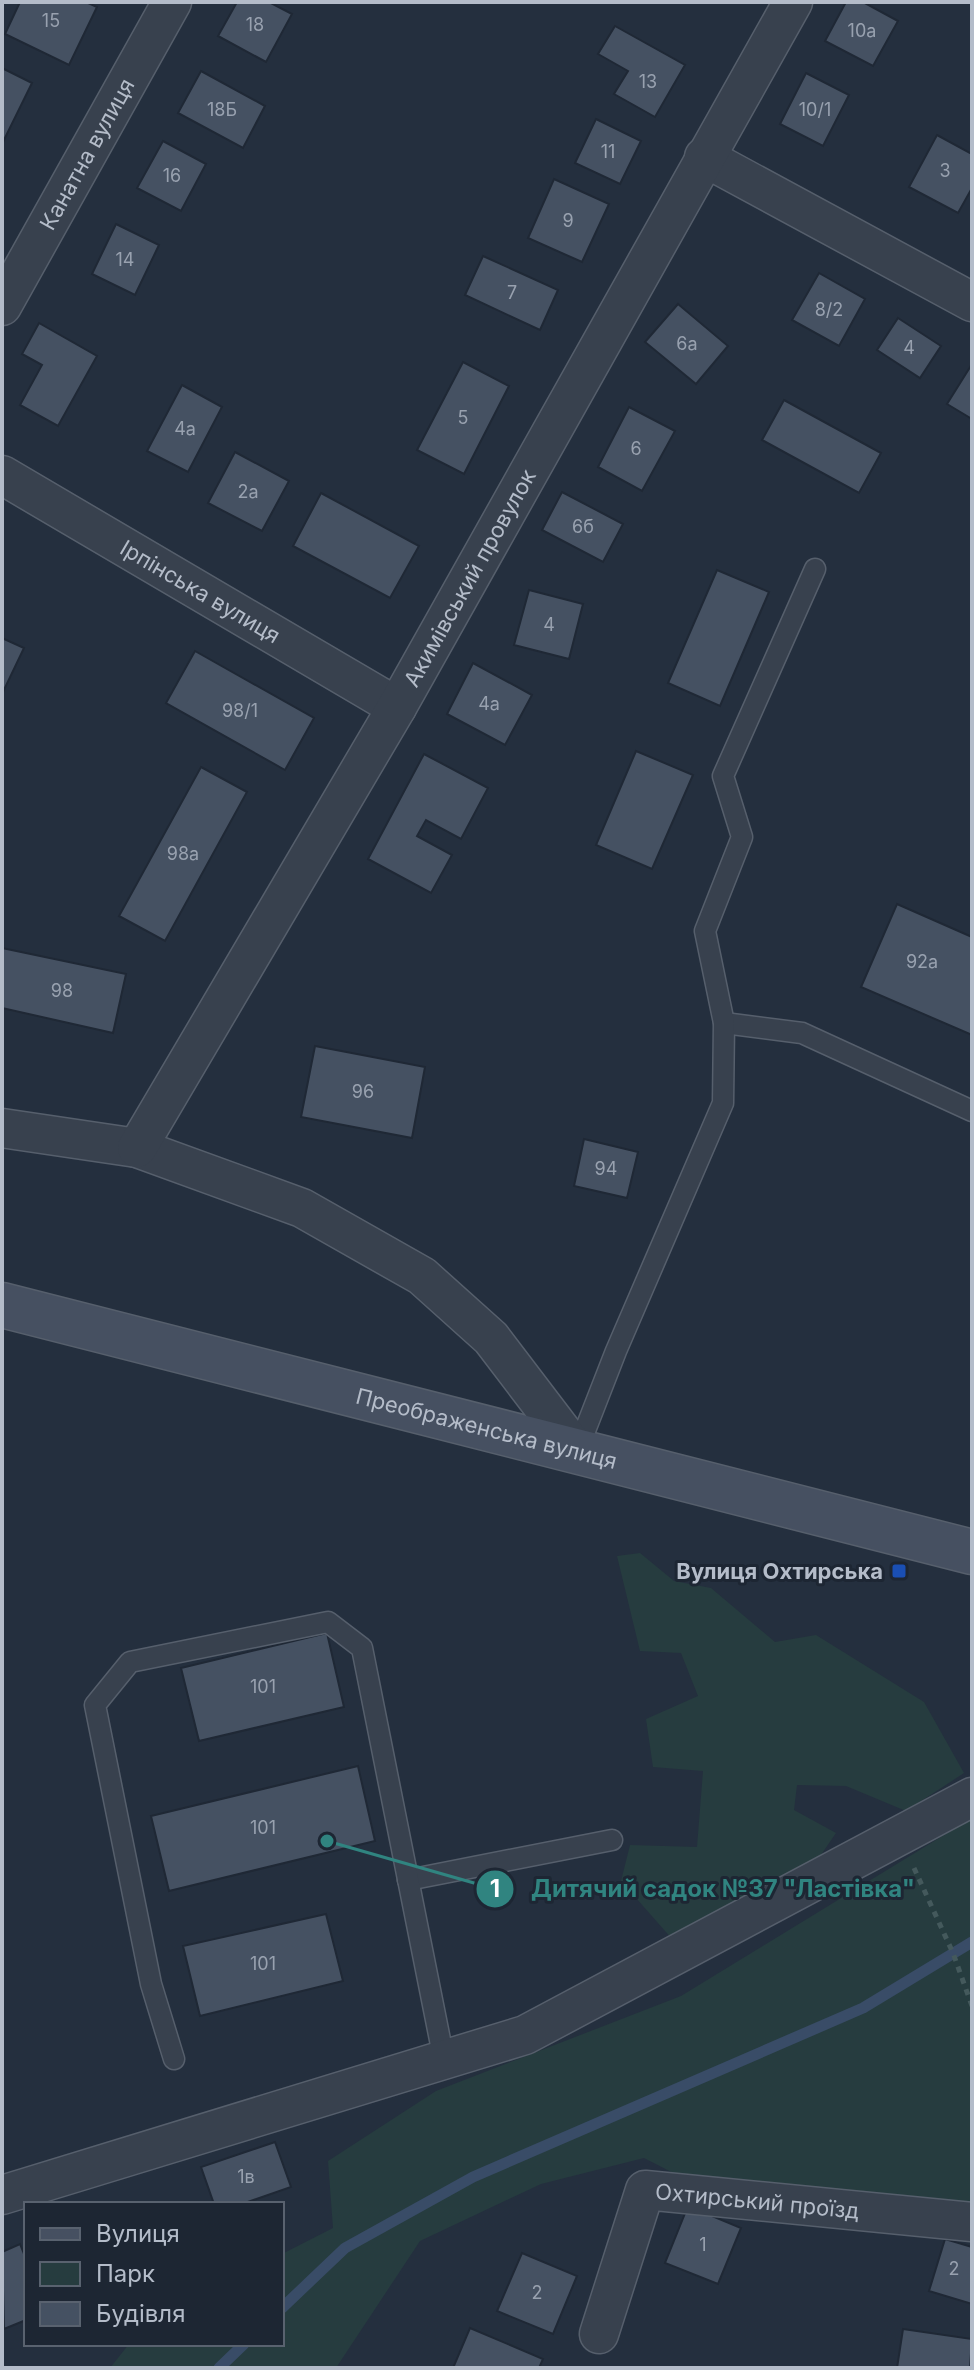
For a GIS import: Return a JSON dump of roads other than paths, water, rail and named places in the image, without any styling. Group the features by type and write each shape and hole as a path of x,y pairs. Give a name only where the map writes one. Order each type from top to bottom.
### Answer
{"main road":[{"name":"Преображенська вулиця","path":"2,1305 972,1552"}],"street":[{"name":"Канатна вулиця","path":"2,306 172,2"},
{"name":"Акимівський провулок","path":"137,1148 397,707 793,2"},
{"path":"704,157 972,302"},
{"name":"Ірпінська вулиця","path":"2,475 397,707"},
{"path":"2,1128 137,1148 302,1208 422,1276 491,1338 577,1451"},
{"path":"2,2195 525,2035 972,1797"},
{"name":"Охтирський проїзд","path":"599,2334 645,2190 972,2222"}],"lane":[{"path":"577,1451 621,1337 723,1103 724,1023 705,931 742,837 723,776 815,569"},
{"path":"724,1023 802,1033 972,1111"},
{"path":"174,2059 151,1984 95,1705 130,1662 328,1622 362,1648 444,2060"},
{"path":"408,1880 612,1840"}],"waterway":[{"path":"284,2306 345,2248 473,2177 863,2008 972,1942"},
{"path":"219,2368 242,2346"}],"place":[{"name":"Вулиця Охтирська","path":"899,1571"},
{"name":"Дитячий садок №37 \"Ластівка\"","path":"327,1841"}]}
